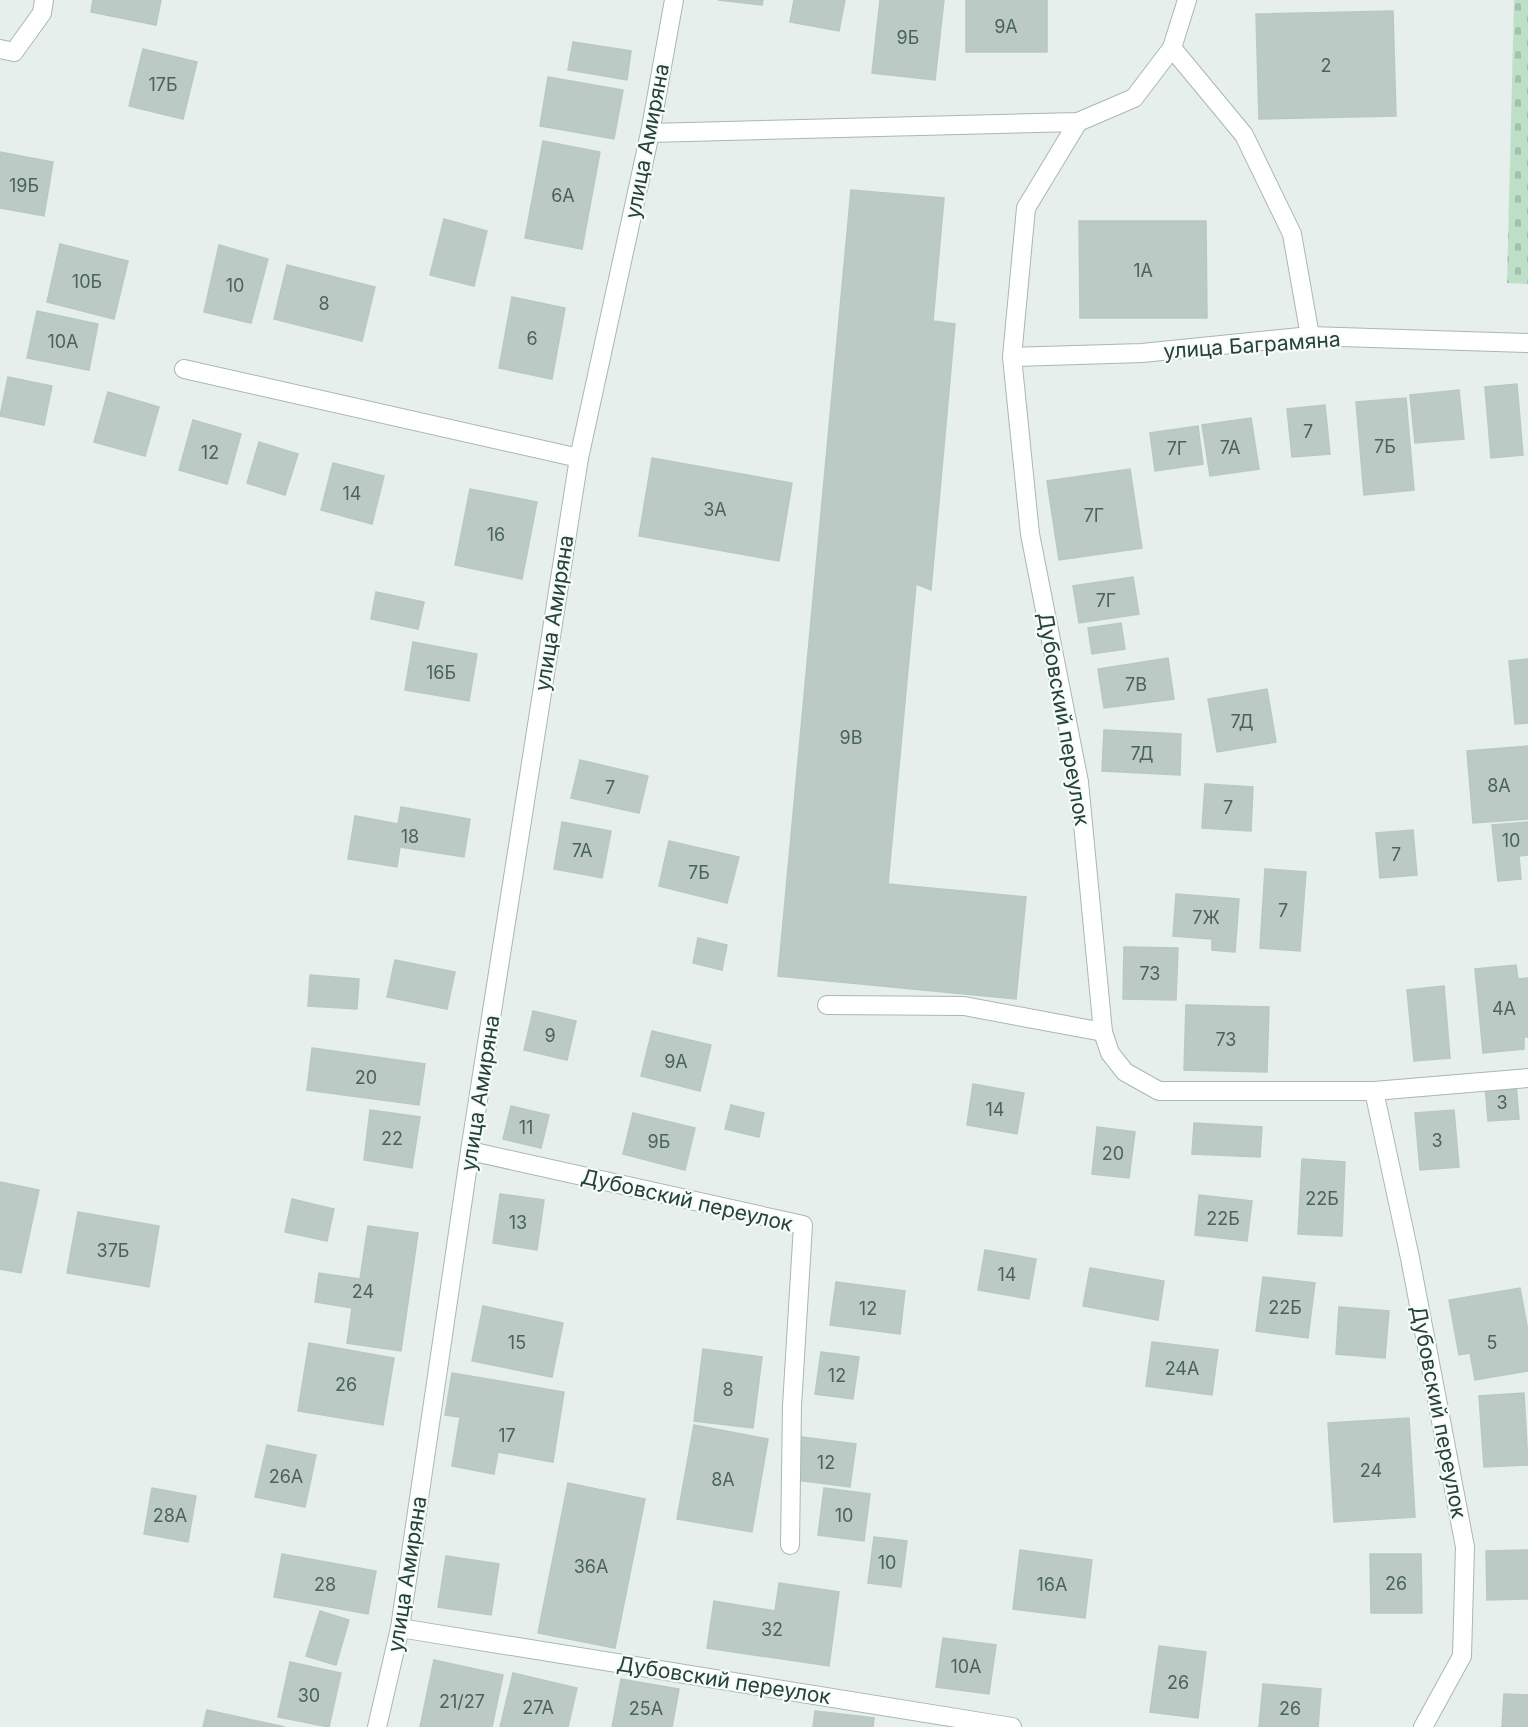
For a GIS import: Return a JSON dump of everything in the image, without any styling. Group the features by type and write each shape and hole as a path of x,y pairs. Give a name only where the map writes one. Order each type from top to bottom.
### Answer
{"street":[{"path":"0,50 14,52 42,13 44,0"},
{"name":"улица Амиряна","path":"377,1727 400,1628 470,1151 579,458 650,133 674,0"},
{"path":"650,133 1078,122 1134,98 1172,48 1187,0"},
{"path":"1172,48 1244,135 1292,234 1310,336"},
{"name":"Дубовский переулок","path":"1078,122 1026,208 1012,357 1030,534 1079,782 1103,1032 1110,1053 1125,1072 1159,1091 1374,1091 1528,1078"},
{"name":"улица Баграмяна","path":"1012,357 1142,353 1310,336 1528,343"},
{"path":"184,369 579,458"},
{"path":"827,1005 964,1006 1103,1032"},
{"name":"Дубовский переулок","path":"1374,1091 1410,1258 1465,1547 1462,1656 1423,1727"},
{"name":"Дубовский переулок","path":"470,1151 803,1225 792,1406 790,1545"},
{"name":"Дубовский переулок","path":"400,1628 1012,1727"}],"green space":[{"path":"1514,0 1528,0 1528,284 1507,283"}],"building":[{"path":"93,0 161,0 156,25 91,12"},
{"path":"718,0 763,0 762,5"},
{"path":"794,0 845,0 839,31 790,22"},
{"path":"880,0 944,0 935,80 872,73"},
{"path":"966,0 1047,0 1047,52 966,52"},
{"path":"1393,11 1396,116 1259,119 1256,14"},
{"path":"573,42 631,51 627,80 568,70"},
{"path":"143,49 197,62 183,119 129,106"},
{"path":"548,77 623,90 614,139 540,126"},
{"path":"543,141 600,152 582,249 525,238"},
{"path":"0,152 53,162 44,216 0,208"},
{"path":"851,190 944,198 933,321 955,324 931,590 916,584 888,884 1026,897 1016,999 778,976"},
{"path":"444,219 487,231 474,286 430,275"},
{"path":"1079,221 1206,221 1207,318 1080,318"},
{"path":"60,244 128,261 114,319 47,302"},
{"path":"219,245 268,259 251,323 204,312"},
{"path":"287,265 375,287 362,341 274,319"},
{"path":"512,297 565,308 552,379 499,368"},
{"path":"37,311 98,324 89,370 27,358"},
{"path":"8,377 52,386 44,425 0,416"},
{"path":"1517,384 1523,455 1491,458 1485,387"},
{"path":"1459,390 1464,439 1415,443 1410,395"},
{"path":"108,392 159,407 145,456 94,442"},
{"path":"1406,398 1414,490 1364,495 1356,402"},
{"path":"1325,405 1330,454 1292,457 1287,409"},
{"path":"1251,418 1259,469 1210,476 1202,425"},
{"path":"193,420 241,434 227,484 179,470"},
{"path":"1198,426 1203,464 1155,471 1150,433"},
{"path":"259,442 298,454 285,495 247,483"},
{"path":"652,458 792,483 779,561 639,536"},
{"path":"333,463 384,476 372,524 321,510"},
{"path":"1130,469 1142,548 1059,560 1047,481"},
{"path":"470,489 537,502 522,579 455,565"},
{"path":"1133,577 1139,614 1079,623 1073,586"},
{"path":"376,592 424,602 418,629 371,619"},
{"path":"1121,623 1125,649 1092,654 1088,628"},
{"path":"413,642 477,654 469,701 405,690"},
{"path":"1168,658 1174,699 1104,708 1098,669"},
{"path":"1528,659 1528,723 1515,724 1509,661"},
{"path":"1267,689 1276,742 1217,752 1208,699"},
{"path":"1104,730 1181,734 1180,775 1102,771"},
{"path":"1528,746 1528,819 1473,823 1467,751"},
{"path":"580,760 648,776 639,813 571,798"},
{"path":"1205,784 1253,787 1251,831 1202,828"},
{"path":"401,807 470,819 464,857 400,847 397,867 348,859 355,816 398,824"},
{"path":"562,822 611,831 602,878 554,869"},
{"path":"1528,822 1528,855 1519,856 1521,879 1498,881 1492,825"},
{"path":"1413,830 1417,875 1380,878 1376,833"},
{"path":"669,841 739,857 727,903 659,886"},
{"path":"1265,869 1306,872 1300,951 1260,948"},
{"path":"1176,894 1239,899 1235,952 1212,950 1212,939 1173,936"},
{"path":"698,938 727,945 722,970 693,963"},
{"path":"1124,947 1178,948 1176,1000 1123,999"},
{"path":"395,960 455,972 447,1009 387,997"},
{"path":"1516,965 1518,979 1528,978 1528,1037 1524,1037 1524,1049 1483,1053 1475,969"},
{"path":"310,975 359,979 357,1009 308,1006"},
{"path":"1444,986 1450,1058 1414,1061 1407,990"},
{"path":"1186,1005 1269,1007 1267,1072 1184,1070"},
{"path":"533,1011 576,1021 567,1060 524,1050"},
{"path":"652,1031 711,1045 700,1091 641,1076"},
{"path":"312,1048 425,1064 419,1105 307,1090"},
{"path":"1516,1083 1519,1119 1488,1121 1485,1085"},
{"path":"973,1084 1024,1093 1017,1134 967,1125"},
{"path":"731,1105 764,1113 759,1137 725,1129"},
{"path":"511,1106 549,1115 541,1148 503,1139"},
{"path":"370,1110 420,1117 412,1168 364,1160"},
{"path":"1454,1110 1459,1167 1420,1170 1415,1113"},
{"path":"633,1113 695,1128 685,1170 623,1154"},
{"path":"1194,1123 1262,1127 1260,1157 1192,1154"},
{"path":"1097,1127 1135,1132 1129,1178 1092,1174"},
{"path":"1302,1159 1345,1162 1342,1236 1298,1234"},
{"path":"0,1182 39,1190 21,1273 0,1269"},
{"path":"500,1194 544,1200 537,1250 493,1243"},
{"path":"1199,1195 1252,1201 1247,1241 1195,1235"},
{"path":"292,1199 334,1209 327,1241 285,1232"},
{"path":"78,1212 159,1226 149,1287 67,1273"},
{"path":"368,1226 418,1233 401,1351 347,1343 352,1308 315,1302 319,1273 360,1279"},
{"path":"985,1250 1036,1259 1029,1299 978,1290"},
{"path":"1090,1268 1164,1281 1158,1320 1083,1306"},
{"path":"1263,1277 1315,1283 1308,1338 1256,1331"},
{"path":"836,1282 905,1291 900,1334 830,1325"},
{"path":"1520,1288 1528,1331 1528,1371 1475,1380 1470,1353 1459,1355 1449,1300"},
{"path":"483,1306 563,1323 552,1377 472,1361"},
{"path":"1339,1307 1389,1311 1385,1358 1336,1354"},
{"path":"1152,1342 1218,1350 1212,1395 1146,1386"},
{"path":"309,1343 394,1358 383,1425 298,1411"},
{"path":"703,1349 762,1357 753,1428 694,1421"},
{"path":"821,1352 859,1357 853,1399 815,1394"},
{"path":"452,1373 564,1392 553,1462 498,1452 494,1474 452,1466 460,1417 445,1415"},
{"path":"1524,1393 1528,1465 1484,1467 1479,1396"},
{"path":"1409,1418 1415,1517 1334,1522 1328,1423"},
{"path":"694,1425 768,1439 752,1532 677,1519"},
{"path":"802,1437 856,1444 850,1487 797,1480"},
{"path":"267,1445 316,1455 305,1507 255,1497"},
{"path":"568,1483 645,1499 615,1648 538,1633"},
{"path":"152,1488 196,1496 188,1542 144,1534"},
{"path":"824,1488 870,1494 864,1541 818,1535"},
{"path":"874,1537 907,1541 901,1587 868,1583"},
{"path":"1020,1550 1092,1560 1085,1618 1013,1609"},
{"path":"1528,1550 1528,1599 1487,1600 1486,1551"},
{"path":"282,1554 376,1571 368,1614 274,1597"},
{"path":"1370,1554 1421,1554 1422,1613 1371,1613"},
{"path":"446,1556 499,1564 491,1615 438,1607"},
{"path":"779,1583 839,1592 829,1666 707,1648 714,1601 775,1611"},
{"path":"320,1611 349,1620 336,1665 306,1656"},
{"path":"943,1638 996,1645 989,1694 936,1687"},
{"path":"1159,1646 1206,1652 1198,1718 1150,1712"},
{"path":"434,1660 503,1675 492,1727 420,1727"},
{"path":"290,1662 341,1673 329,1727 278,1717"},
{"path":"513,1673 577,1688 568,1727 500,1727"},
{"path":"621,1679 679,1689 672,1727 612,1727"},
{"path":"1263,1684 1321,1689 1318,1727 1259,1727"},
{"path":"1504,1694 1528,1695 1528,1727 1502,1727"},
{"path":"207,1710 285,1727 203,1727"},
{"path":"815,1711 874,1718 873,1727 813,1727"}]}
